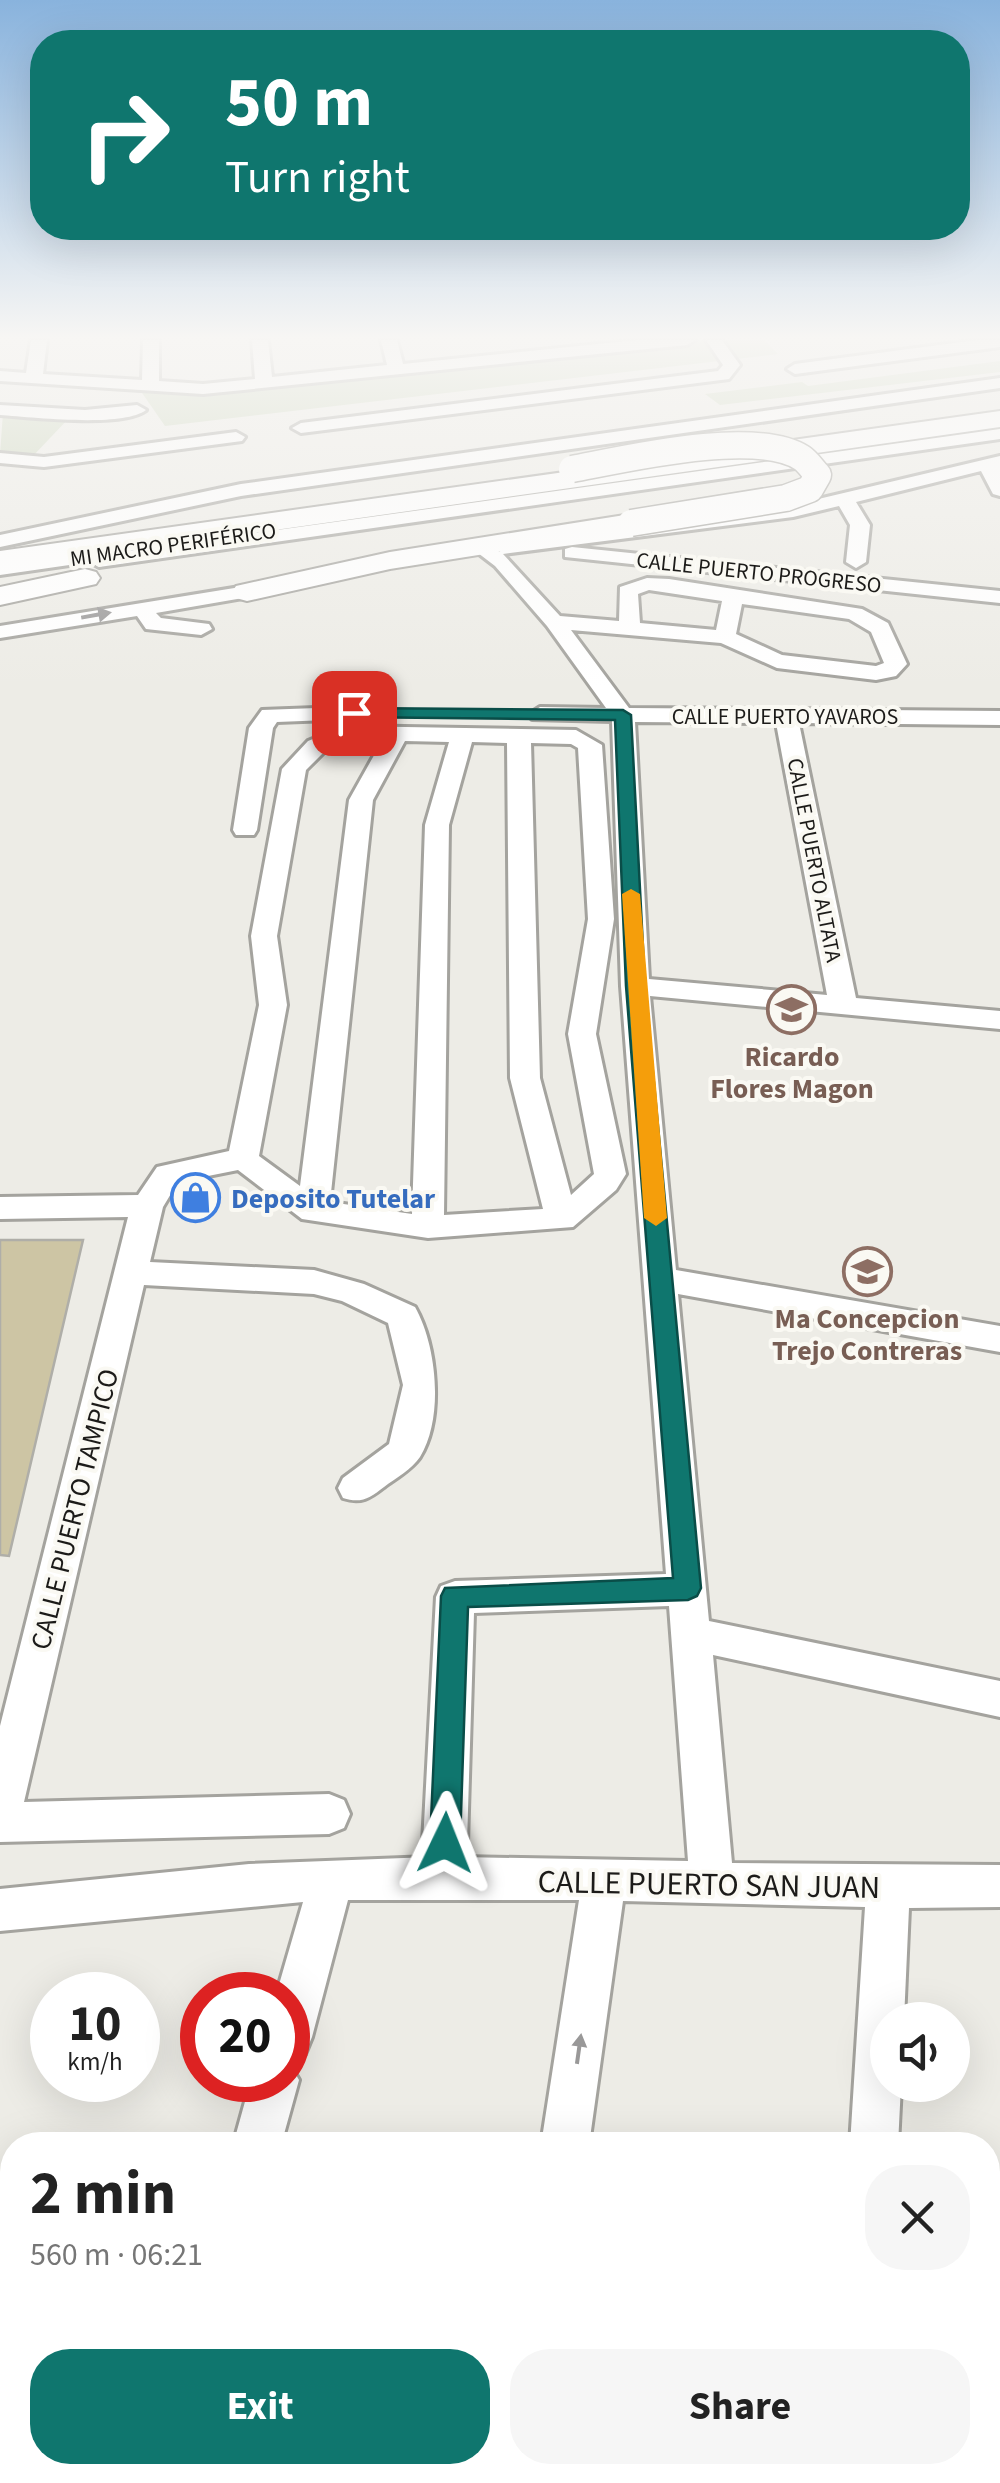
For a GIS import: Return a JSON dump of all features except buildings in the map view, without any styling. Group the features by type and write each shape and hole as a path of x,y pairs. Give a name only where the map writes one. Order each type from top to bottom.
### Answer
{"highway":[{"path":"0,560 290,510 656,456"},
{"path":"44,534 207,524 728,456"},
{"path":"247,592 369,566 786,498 810,488 818,475 795,456"},
{"path":"0,576 997,465"},
{"path":"0,596 187,557"}],"street":[{"path":"0,458 35,456"},
{"path":"64,456 90,456"},
{"path":"0,541 241,490 483,456"},
{"name":"MI MACRO PERIFÉRICO","path":"0,576 785,456"},
{"name":"MI MACRO PERIFÉRICO","path":"0,576 846,456"},
{"path":"0,632 518,548 793,512 997,465"},
{"path":"125,498 225,486 241,490"},
{"path":"846,501 860,524 856,562"},
{"name":"CALLE PUERTO PROGRESO","path":"518,548 1000,597"},
{"path":"488,553 502,562 554,622 623,715 636,986 712,1882"},
{"path":"554,622 725,637 777,662 876,673 888,671 896,664 880,628 855,613 647,584 627,591 630,628"},
{"path":"725,637 734,597"},
{"path":"141,607 154,624 201,629"},
{"path":"0,651 43,648"},
{"name":"CALLE PUERTO YAVAROS","path":"245,830 261,728 270,714 1000,718"},
{"name":"CALLE PUERTO ALTATA","path":"786,716 843,1004"},
{"path":"0,1208 148,1206 168,1174 243,1159 313,1210 428,1227 562,1219 605,1183 610,1174 582,1034 602,919 590,745 576,736 334,734 294,769 264,936 273,1005 243,1159"},
{"path":"313,1210 361,800 397,734"},
{"path":"428,1227 437,825 463,734"},
{"path":"518,734 527,1097 562,1219"},
{"path":"636,986 1000,1020"},
{"name":"CALLE PUERTO TAMPICO","path":"0,1811 148,1206"},
{"path":"132,1274 314,1282 352,1292 403,1316 420,1385 405,1451 356,1488"},
{"path":"661,1279 1000,1339"},
{"path":"445,1843 455,1596 688,1588"},
{"path":"692,1634 1000,1699"},
{"path":"0,1822 329,1814"},
{"path":"567,2132 604,1878"},
{"name":"CALLE PUERTO SAN JUAN","path":"0,1910 331,1880 604,1878 888,1888 1000,1886"},
{"path":"306,1972 331,1880"},
{"path":"875,2132 888,1888"},
{"path":"261,2132 270,2102"}],"slow traffic":[{"path":"631,894 656,1218"}],"place":[{"name":"Ricardo Flores Magon","path":"792,1009"},
{"name":"Deposito Tutelar","path":"196,1198"},
{"name":"Ma Concepcion Trejo Contreras","path":"867,1271"}],"route":[{"path":"354,713 623,715 636,986 688,1588 455,1596 445,1843"}]}
